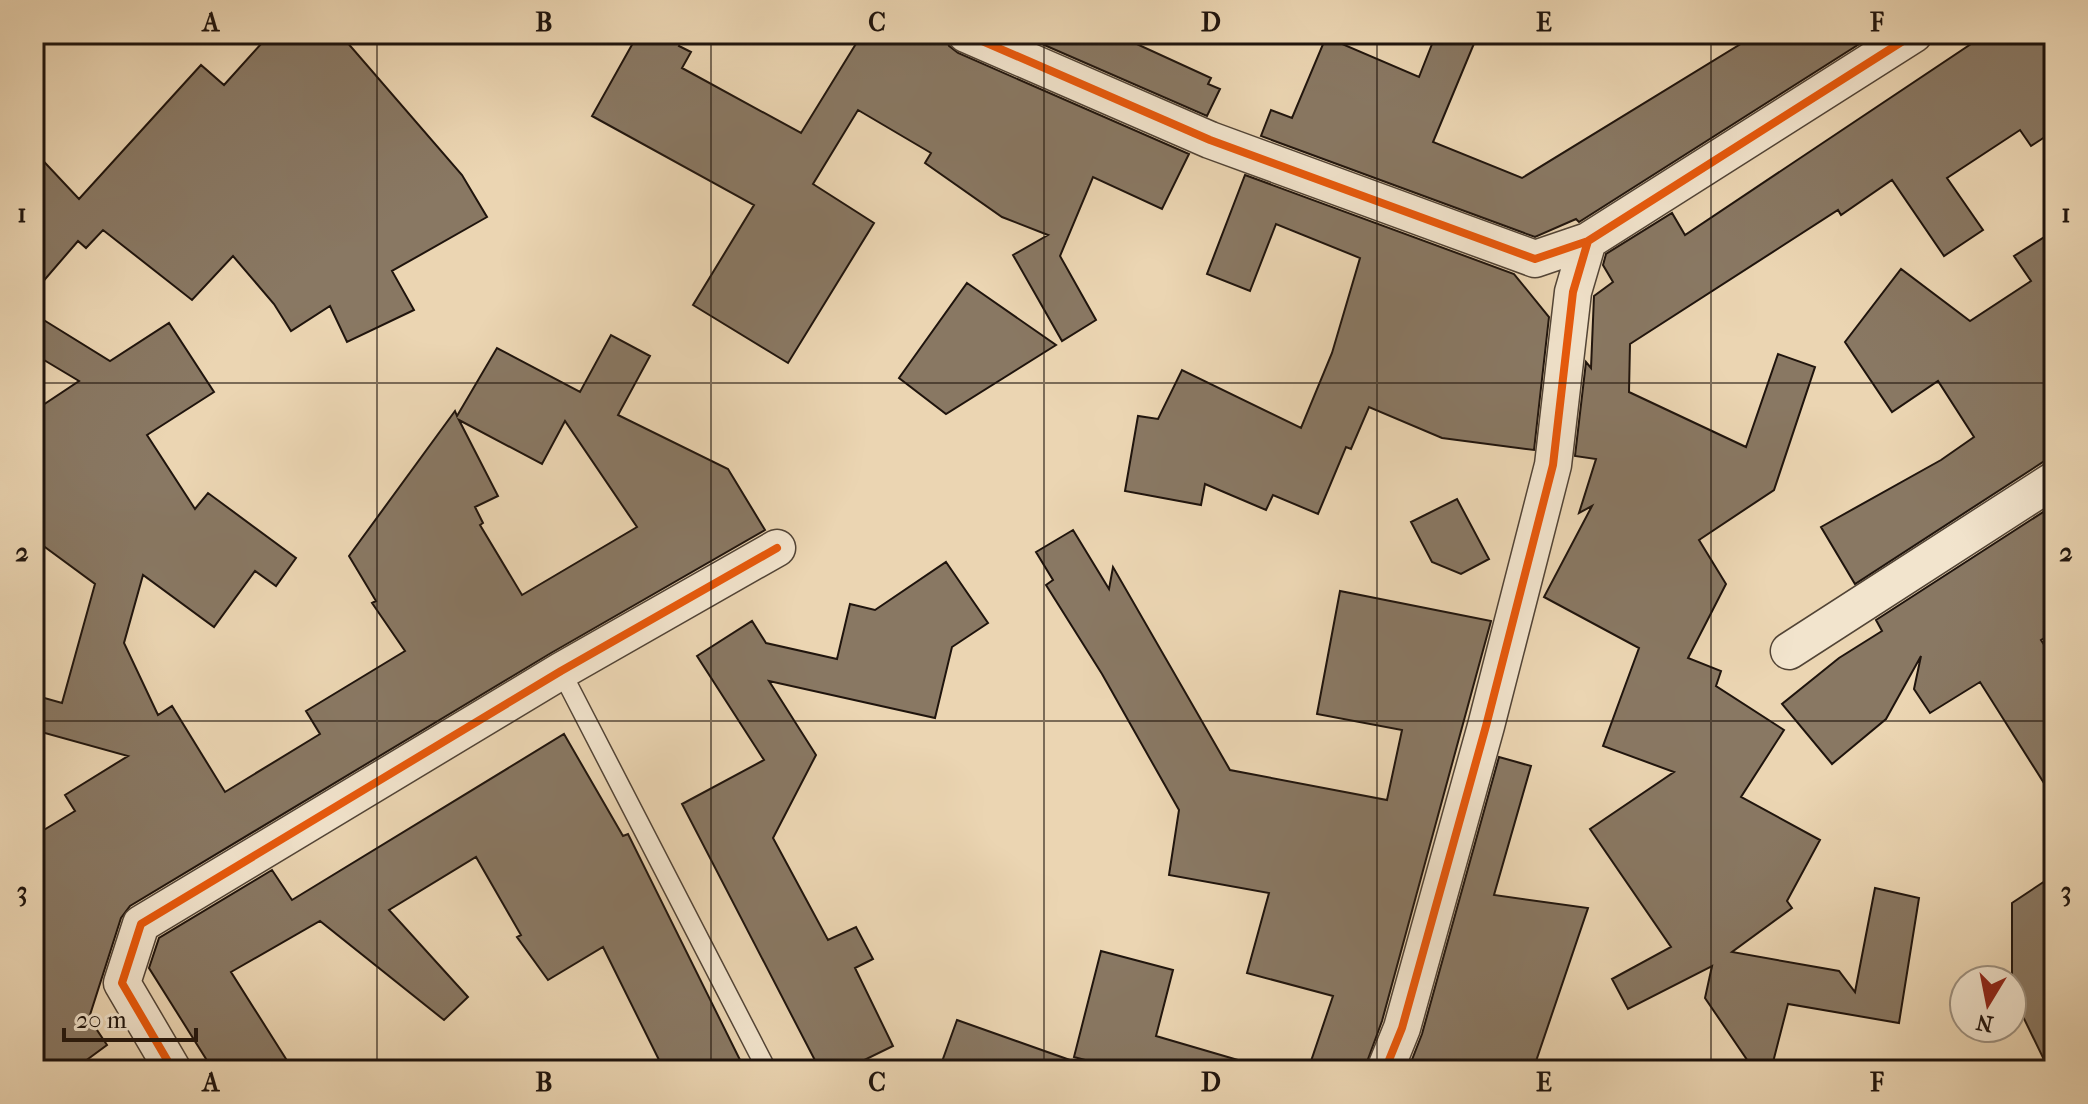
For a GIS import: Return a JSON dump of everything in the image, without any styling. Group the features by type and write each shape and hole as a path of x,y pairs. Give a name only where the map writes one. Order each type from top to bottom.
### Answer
{"street":[{"path":"966,34 1210,140 1535,259 1588,241 1914,34"},
{"path":"1385,1070 1402,1028 1486,726 1553,465 1573,292 1588,241"},
{"path":"1789,651 2054,480"},
{"path":"173,1070 122,983 141,924 561,671 777,548"}],"lane":[{"path":"561,671 767,1070"}],"building":[{"path":"270,34 340,34 462,175 487,217 392,271 414,310 347,342 330,306 291,331 274,304 233,256 192,300 103,230 86,248 78,241 34,292 34,151 79,199 201,65 224,85"},
{"path":"638,34 686,34 679,46 691,52 682,68 801,133 862,34 945,34 949,46 958,53 1189,154 1162,209 1093,177 1060,256 1096,320 1062,341 1013,255 1048,235 1002,217 925,163 931,153 858,110 813,184 874,223 788,363 693,305 754,205 592,116"},
{"path":"1019,34 1115,34 1211,78 1208,84 1220,89 1207,116"},
{"path":"1436,34 1478,34 1433,142 1522,178 1757,34 1875,34 1579,222 1576,219 1535,237 1261,136 1271,110 1292,118 1326,37 1419,77"},
{"path":"1986,34 2054,34 2054,131 2031,146 2020,130 1947,178 1983,230 1944,256 1892,180 1841,215 1838,210 1630,344 1629,392 1746,447 1778,354 1815,367 1774,490 1699,540 1726,584 1688,658 1721,671 1716,686 1784,730 1741,797 1820,840 1787,901 1792,908 1732,952 1839,971 1855,992 1875,888 1919,898 1899,1023 1788,1004 1771,1070 1754,1070 1705,998 1712,966 1628,1009 1612,979 1671,947 1590,829 1674,772 1603,746 1639,648 1544,597 1592,506 1579,513 1596,459 1575,456 1586,362 1591,368 1594,296 1613,282 1603,265 1606,254 1672,213 1685,235"},
{"path":"1245,175 1514,274 1549,317 1534,450 1442,438 1369,407 1351,449 1346,447 1318,514 1273,495 1266,510 1205,484 1201,505 1125,491 1138,416 1158,419 1182,370 1301,428 1332,353 1360,258 1276,224 1250,291 1207,274"},
{"path":"2054,231 2054,459 2043,462 1855,584 1821,527 1941,460 1974,437 1938,381 1892,412 1845,342 1901,269 1970,321 2031,281 2014,256"},
{"path":"967,283 1056,345 946,414 899,378"},
{"path":"34,314 110,361 169,323 214,392 147,435 195,509 208,493 296,558 276,586 255,571 214,627 143,575 124,643 158,715 172,706 225,792 320,734 306,711 405,651 372,603 376,601 349,556 455,411 457,416 497,348 580,392 611,335 650,356 618,415 728,469 765,530 551,653 130,906 121,918 89,1018 107,1045 73,1070 34,1070 34,836 75,811 65,795 128,756 34,730 34,695 62,703 95,584 34,539 34,411 79,381 34,354","holes":["459,420 542,464 565,421 637,527 522,595 480,525 483,523 475,507 498,496"]},
{"path":"1457,499 1489,559 1461,574 1432,562 1411,522"},
{"path":"2054,505 2054,632 2041,640 2054,660 2054,799 1980,682 1930,713 1914,689 1921,656 1886,719 1832,764 1782,704 1839,658 1882,631 1876,620"},
{"path":"1073,530 1109,589 1113,567 1230,770 1387,800 1402,730 1317,714 1340,591 1491,621 1382,1021 1364,1070 1308,1070 1333,996 1247,973 1269,893 1169,875 1179,810 1102,674 1046,585 1053,580 1036,552"},
{"path":"946,562 988,623 952,647 935,718 769,681 816,755 773,838 828,940 856,927 873,959 855,968 893,1046 844,1070 820,1070 682,804 764,760 697,656 752,621 766,643 837,659 850,604 875,610"},
{"path":"564,734 623,836 628,834 745,1070 664,1070 603,947 548,980 517,937 521,935 476,857 389,910 468,997 444,1020 320,921 231,972 293,1070 213,1070 149,968 159,938 272,870 292,900"},
{"path":"1499,757 1531,766 1494,895 1588,908 1533,1070 1408,1070 1422,1034"},
{"path":"2054,875 2054,1070 2049,1070 2028,1027 2028,964 2012,964 2012,903"},
{"path":"1101,951 1173,970 1156,1036 1238,1060 1237,1070 1122,1070 1074,1057"},
{"path":"957,1020 1084,1065 1083,1070 939,1070"}],"cycle path":[{"path":"966,34 1210,140 1535,259 1588,241 1914,34"},
{"path":"1385,1070 1402,1028 1486,726 1553,465 1573,292 1588,241"},
{"path":"173,1070 122,983 141,924 561,671 777,548"}]}
